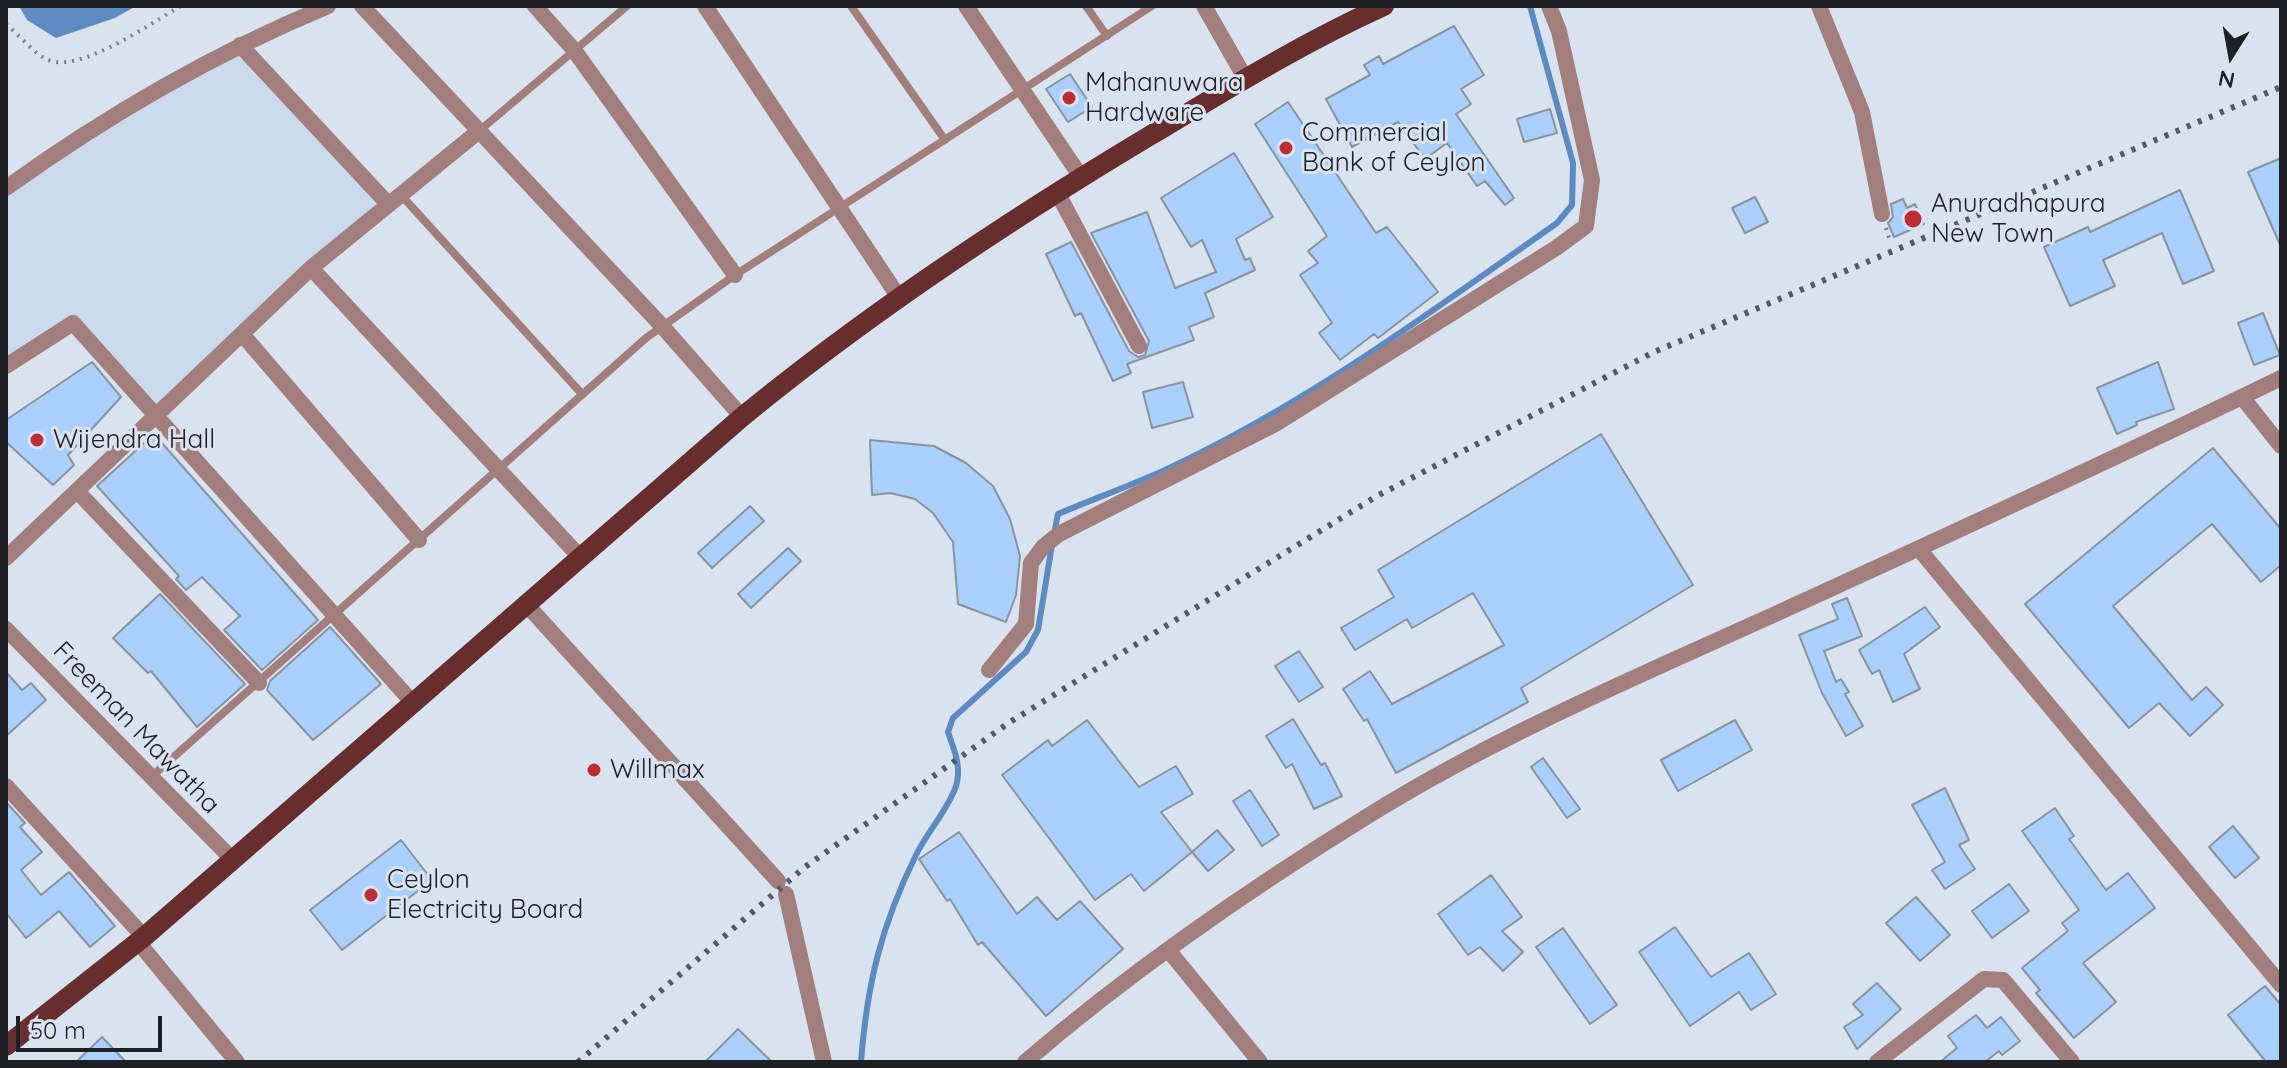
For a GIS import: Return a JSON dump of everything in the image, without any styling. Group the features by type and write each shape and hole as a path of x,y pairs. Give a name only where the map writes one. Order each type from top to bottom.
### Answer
{"main road":[{"path":"6,1046 141,939 742,417 898,296 1057,192 1244,76 1384,6"}],"street":[{"path":"6,188 145,99 240,45 328,6"},
{"path":"362,6 662,326 742,417"},
{"path":"535,6 574,50 735,275"},
{"path":"705,6 898,296"},
{"path":"966,6 1081,177"},
{"path":"1204,6 1244,76"},
{"path":"989,670 1026,624 1031,563 1043,547 1059,534 1277,423 1556,248 1586,226 1592,180 1559,31 1549,6"},
{"path":"1819,6 1862,112 1882,214"},
{"path":"240,45 395,200"},
{"path":"6,558 311,268 479,131"},
{"path":"1057,192 1139,346"},
{"path":"311,268 580,557"},
{"path":"6,366 73,323 413,703"},
{"path":"242,334 419,540"},
{"path":"1025,1062 1169,951 1373,813 1493,747 1619,684 1919,549 2281,378"},
{"path":"2242,397 2281,446"},
{"path":"77,491 259,683"},
{"path":"1919,549 2281,985"},
{"path":"526,604 782,888 824,1062"},
{"name":"Freeman Mawatha","path":"6,629 233,860"},
{"path":"6,786 141,939 237,1062"},
{"path":"1169,951 1260,1062"},
{"path":"1877,1062 1984,979 2003,980 2072,1062"}],"lane":[{"path":"479,131 627,6"},
{"path":"851,6 945,140"},
{"path":"1086,6 1107,36"},
{"path":"151,777 662,326 735,275 1152,6"},
{"path":"395,200 582,394"}],"path":[{"path":"6,24 46,59 69,63 98,52 181,6"}],"shaded area":[{"path":"240,45 389,205 156,416 73,323 6,366 6,188"}],"water":[{"path":"19,6 136,6 115,18 56,38 27,20"}],"building":[{"path":"1454,26 1484,75 1461,89 1471,104 1456,114 1514,198 1505,205 1485,181 1477,186 1447,143 1425,159 1398,122 1352,147 1326,99 1370,75 1364,65 1379,56 1383,64"},
{"name":"Mahanuwara Hardware","path":"1070,74 1092,107 1068,122 1046,89"},
{"path":"1288,102 1376,233 1387,227 1438,292 1378,338 1374,334 1340,360 1319,333 1332,323 1300,275 1318,263 1308,251 1327,236 1255,124"},
{"path":"1550,109 1557,133 1524,142 1517,119"},
{"path":"1234,153 1273,217 1236,239 1245,260 1250,258 1255,270 1205,293 1214,317 1189,327 1194,340 1127,364 1131,373 1113,381 1081,313 1075,316 1046,254 1071,242 1129,351 1138,357 1145,355 1149,341 1091,233 1147,212 1175,288 1216,272 1202,240 1191,247 1161,198"},
{"path":"2281,158 2281,247 2248,172"},
{"path":"2180,190 2214,271 2183,284 2162,233 2103,260 2115,286 2070,306 2044,247 2088,227 2090,232"},
{"path":"1755,197 1768,222 1745,233 1732,208"},
{"path":"1903,199 1907,208 1915,204 1924,224 1894,237 1888,223 1893,217 1891,204"},
{"path":"2263,313 2280,355 2254,365 2238,323"},
{"path":"92,362 121,397 68,455 74,465 53,485 6,442 6,420"},
{"path":"2158,362 2174,409 2136,422 2137,425 2117,434 2097,388"},
{"path":"1183,382 1193,417 1152,428 1143,392"},
{"path":"154,434 318,620 262,670 224,630 240,616 202,577 186,590 176,579 179,576 97,486"},
{"path":"1601,434 1693,585 1521,688 1528,702 1396,773 1367,719 1364,721 1343,689 1370,671 1392,704 1504,645 1473,593 1412,628 1407,619 1355,650 1341,628 1394,597 1378,570"},
{"path":"870,440 934,446 966,463 993,486 1010,519 1020,556 1016,595 1006,622 958,604 953,542 933,513 915,499 890,493 872,495"},
{"path":"2213,448 2281,529 2281,565 2261,582 2212,524 2113,606 2192,700 2206,687 2223,705 2190,736 2159,703 2129,728 2025,604"},
{"path":"750,506 764,521 712,568 698,553"},
{"path":"788,548 801,561 751,608 738,594"},
{"path":"160,594 245,684 197,727 151,671 148,673 113,638"},
{"path":"1847,598 1862,636 1824,651 1836,682 1841,679 1849,692 1845,694 1863,726 1846,736 1822,693 1799,635 1838,619 1832,604"},
{"path":"1925,607 1940,627 1904,654 1920,689 1893,702 1879,670 1872,674 1859,650"},
{"path":"330,627 381,684 313,740 267,690 270,681"},
{"path":"1299,651 1323,687 1299,702 1275,666"},
{"path":"6,672 22,690 31,683 46,700 6,736"},
{"path":"1293,719 1321,765 1325,763 1342,796 1314,809 1292,764 1286,768 1266,736"},
{"path":"1087,720 1139,787 1176,766 1193,794 1161,812 1192,852 1144,891 1131,874 1095,900 1002,775 1048,740 1052,746"},
{"path":"1735,720 1752,750 1678,791 1661,760"},
{"path":"1543,758 1580,809 1567,818 1531,767"},
{"path":"1945,788 1969,840 1959,845 1975,869 1945,889 1932,870 1945,862 1912,805"},
{"path":"1250,790 1279,835 1262,846 1233,801"},
{"path":"6,802 25,823 20,827 42,852 21,870 41,895 69,872 115,926 90,947 59,911 26,938 6,913"},
{"path":"2055,808 2074,836 2069,839 2106,890 2128,873 2155,908 2083,963 2116,1002 2074,1038 2036,993 2040,990 2022,968 2068,931 2062,923 2079,910 2022,831"},
{"path":"2233,826 2259,858 2235,878 2209,847"},
{"path":"1217,830 1234,850 1208,871 1192,852"},
{"path":"959,832 1017,914 1037,897 1057,920 1080,901 1123,949 1046,1016 982,942 978,945 950,899 947,901 919,859"},
{"name":"Ceylon Electricity Board","path":"401,840 432,880 342,950 310,910"},
{"path":"1491,875 1522,917 1502,931 1523,952 1503,971 1480,947 1468,955 1438,914"},
{"path":"2009,884 2029,911 1992,938 1972,911"},
{"path":"1916,897 1950,935 1920,961 1886,923"},
{"path":"1675,927 1711,977 1749,953 1776,994 1751,1010 1739,992 1690,1026 1639,952"},
{"path":"1563,928 1617,1005 1590,1024 1536,947"},
{"path":"1877,983 1901,1009 1857,1049 1844,1027 1863,1015 1853,1004"},
{"path":"2265,986 2281,1005 2281,1062 2266,1062 2228,1015"},
{"path":"1976,1015 1987,1028 2001,1017 2020,1041 2002,1055 1999,1051 1985,1062 1940,1062 1957,1048 1948,1036"},
{"path":"738,1029 772,1062 705,1062"},
{"path":"102,1037 126,1062 76,1062"}],"waterway":[{"path":"1054,534 1058,514 1165,470 1268,416 1366,356 1557,223 1572,205 1573,163 1530,6"},
{"path":"861,1062 872,981 893,906 916,855 948,804 958,779 958,765 948,732 953,718 1026,652 1038,630 1052,545"}],"railway":[{"path":"578,1062 805,867 1010,722 1377,496 1654,352 2281,87"}],"place":[{"name":"Mahanuwara Hardware","path":"1069,98"},
{"name":"Commercial Bank of Ceylon","path":"1286,148"},
{"name":"Anuradhapura New Town","path":"1913,219"},
{"name":"Wijendra Hall","path":"37,440"},
{"name":"Willmax","path":"594,770"},
{"name":"Ceylon Electricity Board","path":"371,895"}]}
